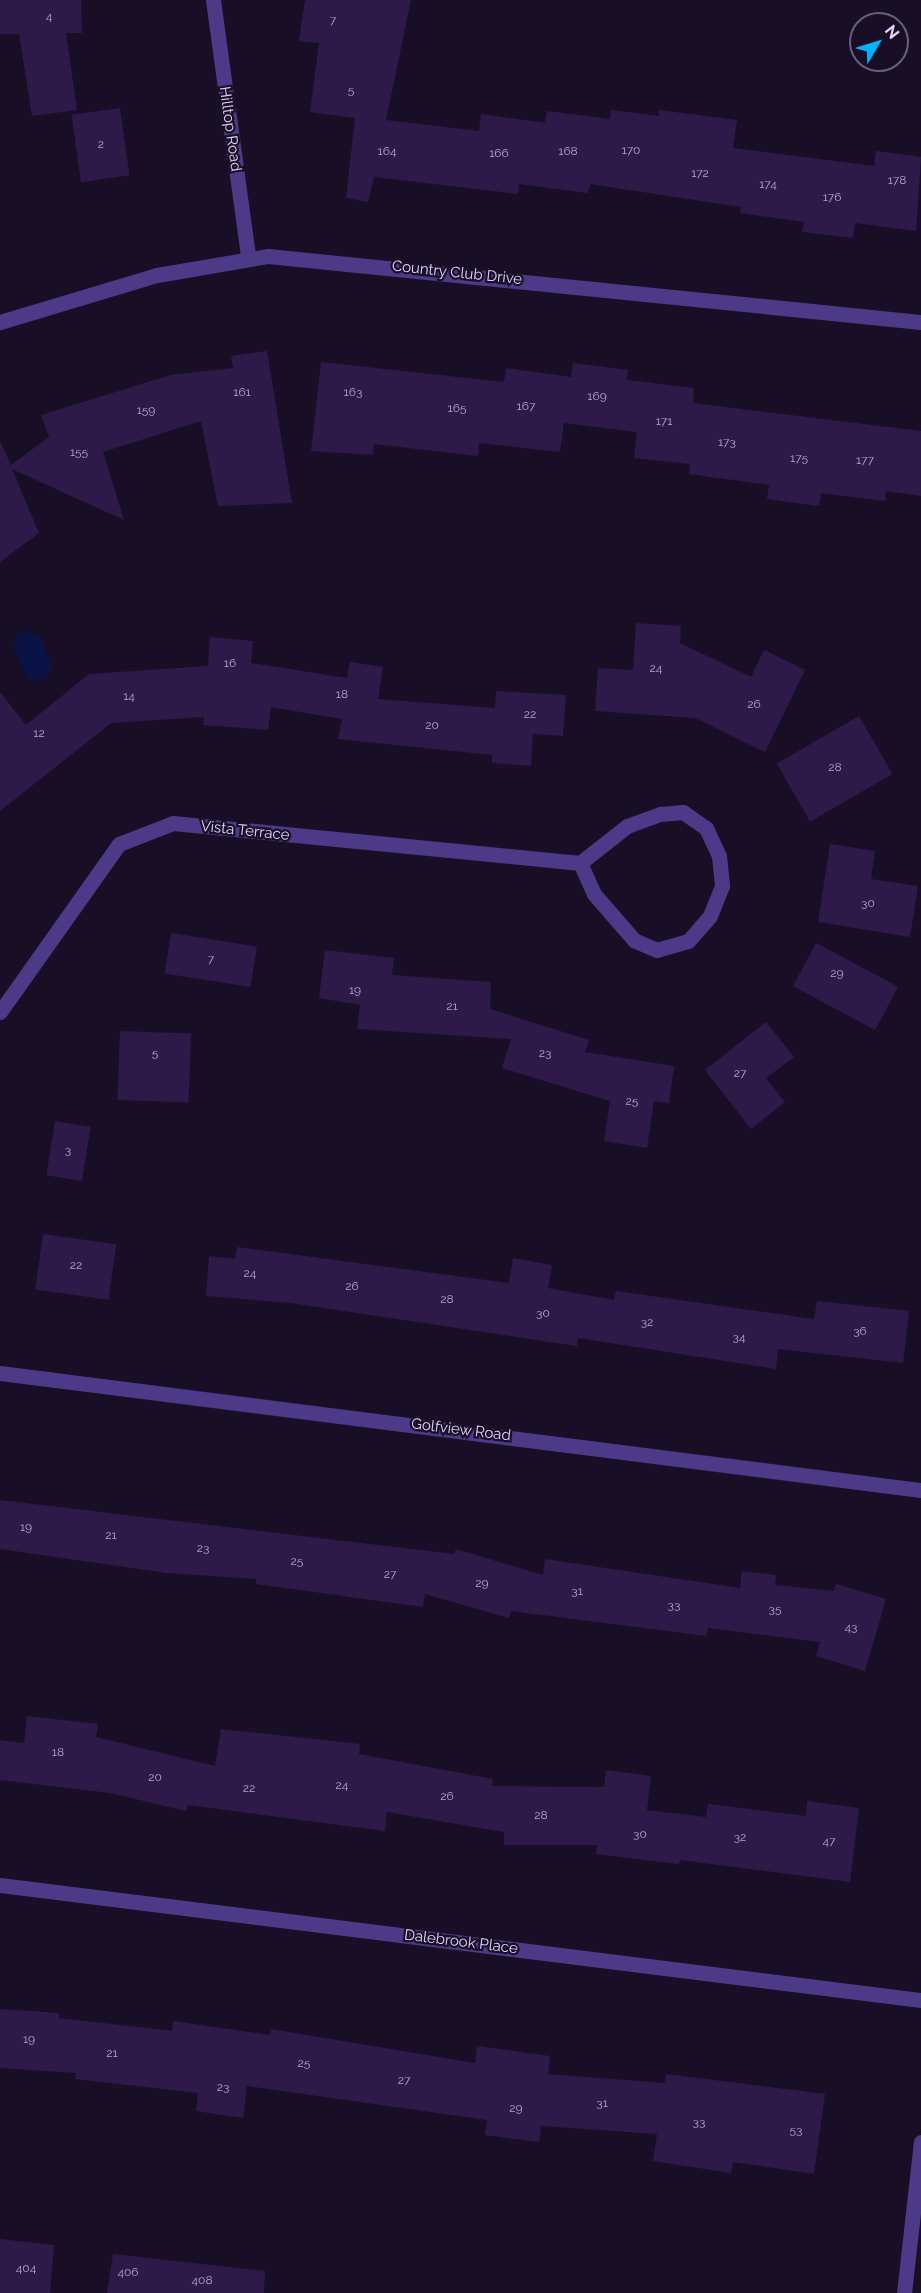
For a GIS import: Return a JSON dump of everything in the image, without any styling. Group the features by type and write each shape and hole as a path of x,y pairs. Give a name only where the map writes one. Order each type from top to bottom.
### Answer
{"street":[{"name":"Hilltop Road","path":"213,0 248,257"},
{"name":"Country Club Drive","path":"0,322 157,275 248,257 403,267 921,322"},
{"path":"683,812 706,828 719,856 722,886 711,916 688,941 657,950 634,940 594,894 580,863 627,826 660,814 683,812"},
{"name":"Vista Terrace","path":"0,1012 119,844 173,823 580,863"},
{"name":"Golfview Road","path":"0,1373 921,1490"},
{"name":"Dalebrook Place","path":"0,1885 921,2000"},
{"path":"904,2293 921,2142"}],"shaded area":[{"path":"28,630 40,637 52,667 45,678 36,681 28,678 13,647 17,634"}],"building":[{"path":"0,0 81,0 82,33 66,33 77,110 32,116 19,34 0,34"},
{"path":"305,0 411,0 386,120 479,131 481,114 545,123 547,111 610,119 611,110 659,116 659,110 737,120 733,148 874,166 876,151 921,157 916,231 855,223 853,238 802,232 804,222 740,213 741,207 590,184 588,193 519,184 518,194 374,177 368,202 346,198 355,118 310,112 319,43 299,41"},
{"path":"120,108 129,175 81,182 71,115"},
{"path":"267,351 292,503 218,506 201,421 103,452 124,520 12,469 39,533 0,562 0,441 11,465 49,437 41,415 171,375 233,368 231,356"},
{"path":"321,362 504,382 506,368 571,377 573,363 628,370 627,380 694,388 693,403 921,431 921,496 886,491 885,501 821,493 819,506 767,499 769,485 689,474 690,464 634,458 637,432 564,423 560,452 479,443 478,456 374,444 373,455 311,451"},
{"path":"636,623 681,626 680,643 751,677 764,650 805,670 765,752 695,718 595,711 598,668 633,670"},
{"path":"210,637 253,641 251,663 347,678 350,662 383,667 378,699 495,708 496,691 566,695 563,736 533,734 531,766 492,763 492,755 338,739 342,719 271,707 268,730 203,725 204,717 111,723 0,811 0,692 26,725 89,674 208,666"},
{"path":"859,716 892,774 810,822 777,764"},
{"path":"830,844 875,851 871,879 918,886 910,937 818,922"},
{"path":"171,933 257,947 251,987 165,973"},
{"path":"816,943 898,987 875,1030 793,986"},
{"path":"325,950 394,958 392,975 491,982 490,1009 589,1040 585,1052 674,1066 669,1103 654,1101 647,1148 604,1141 610,1101 502,1068 511,1039 357,1029 360,1005 319,998"},
{"path":"766,1022 794,1057 766,1078 785,1102 751,1129 705,1070"},
{"path":"120,1031 191,1033 189,1102 118,1100"},
{"path":"55,1121 91,1127 82,1181 46,1175"},
{"path":"43,1234 116,1244 108,1300 35,1289"},
{"path":"237,1247 509,1283 513,1258 552,1265 548,1288 614,1300 616,1291 814,1319 817,1301 909,1311 903,1363 778,1349 776,1369 578,1338 577,1346 291,1303 206,1296 209,1256 235,1259"},
{"path":"0,1500 454,1554 456,1549 543,1575 545,1559 740,1588 742,1571 776,1575 775,1585 834,1591 836,1584 886,1599 865,1671 816,1656 820,1642 708,1628 707,1636 511,1611 509,1618 425,1594 423,1607 256,1584 256,1579 167,1573 0,1549"},
{"path":"27,1716 98,1724 96,1737 215,1766 221,1729 360,1744 359,1754 493,1779 492,1786 604,1787 606,1770 651,1776 647,1810 706,1817 708,1804 806,1816 807,1801 859,1808 850,1882 680,1860 679,1864 596,1854 597,1845 504,1845 504,1832 387,1812 385,1831 188,1805 186,1811 110,1793 0,1780 0,1740 24,1743"},
{"path":"0,2009 59,2013 59,2018 172,2031 173,2021 270,2035 271,2029 475,2063 477,2046 550,2056 548,2074 665,2083 666,2074 825,2094 814,2174 733,2162 731,2173 653,2161 657,2134 541,2126 539,2142 485,2135 487,2120 247,2086 243,2118 196,2111 198,2093 75,2079 76,2073 0,2068"},
{"path":"0,2239 54,2245 50,2293 0,2293"},
{"path":"113,2254 265,2271 264,2293 107,2293"}]}
